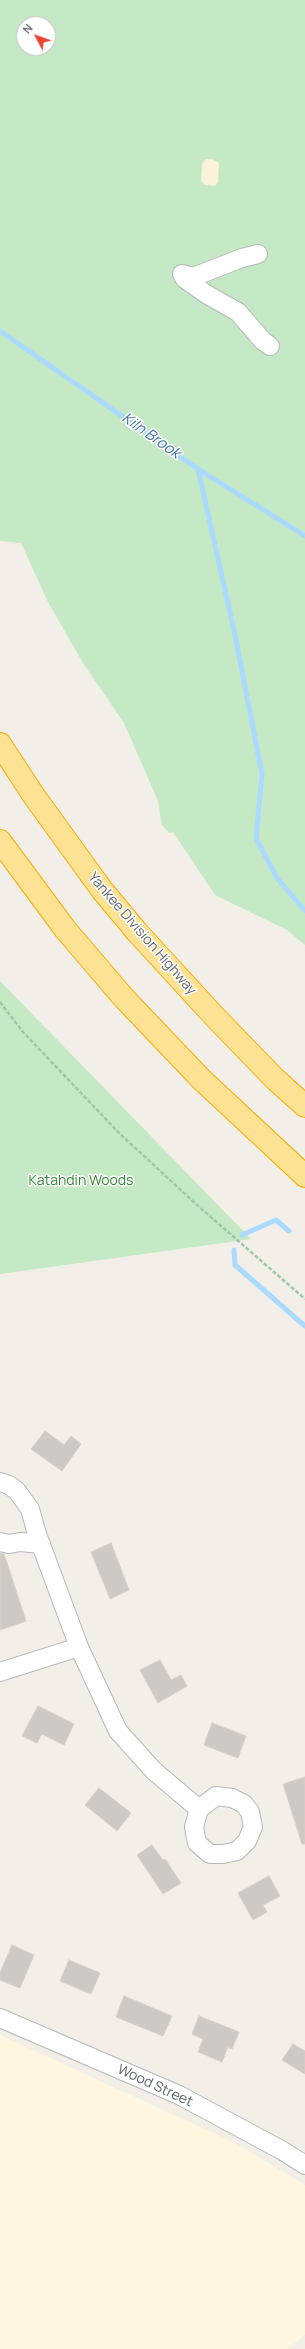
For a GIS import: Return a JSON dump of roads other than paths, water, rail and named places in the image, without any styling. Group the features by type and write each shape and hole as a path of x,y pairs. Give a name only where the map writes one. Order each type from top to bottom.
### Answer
{"highway":[{"name":"Yankee Division Highway","path":"0,744 34,796 98,884 137,932 214,1016 275,1079 305,1106"},
{"path":"0,841 65,929 123,997 201,1079 305,1176"}],"street":[{"path":"258,254 242,258 193,277 182,274 185,280 238,312 263,341 270,346"},
{"path":"0,1482 9,1485 26,1501 79,1647 118,1731 154,1771 199,1809"},
{"path":"0,1542 9,1544 20,1542 41,1544"},
{"path":"0,1672 79,1647"},
{"name":"Wood Street","path":"0,2018 179,2096 283,2151 305,2165"}],"waterway":[{"name":"Kiln Brook","path":"0,331 198,469 305,536"},
{"path":"198,469 235,635 262,774 256,838 277,878 305,911"},
{"path":"242,1235 276,1220 289,1231"},
{"path":"234,1250 235,1265 305,1326"}],"park label":[{"name":"Katahdin Woods","path":"81,1181"}]}
